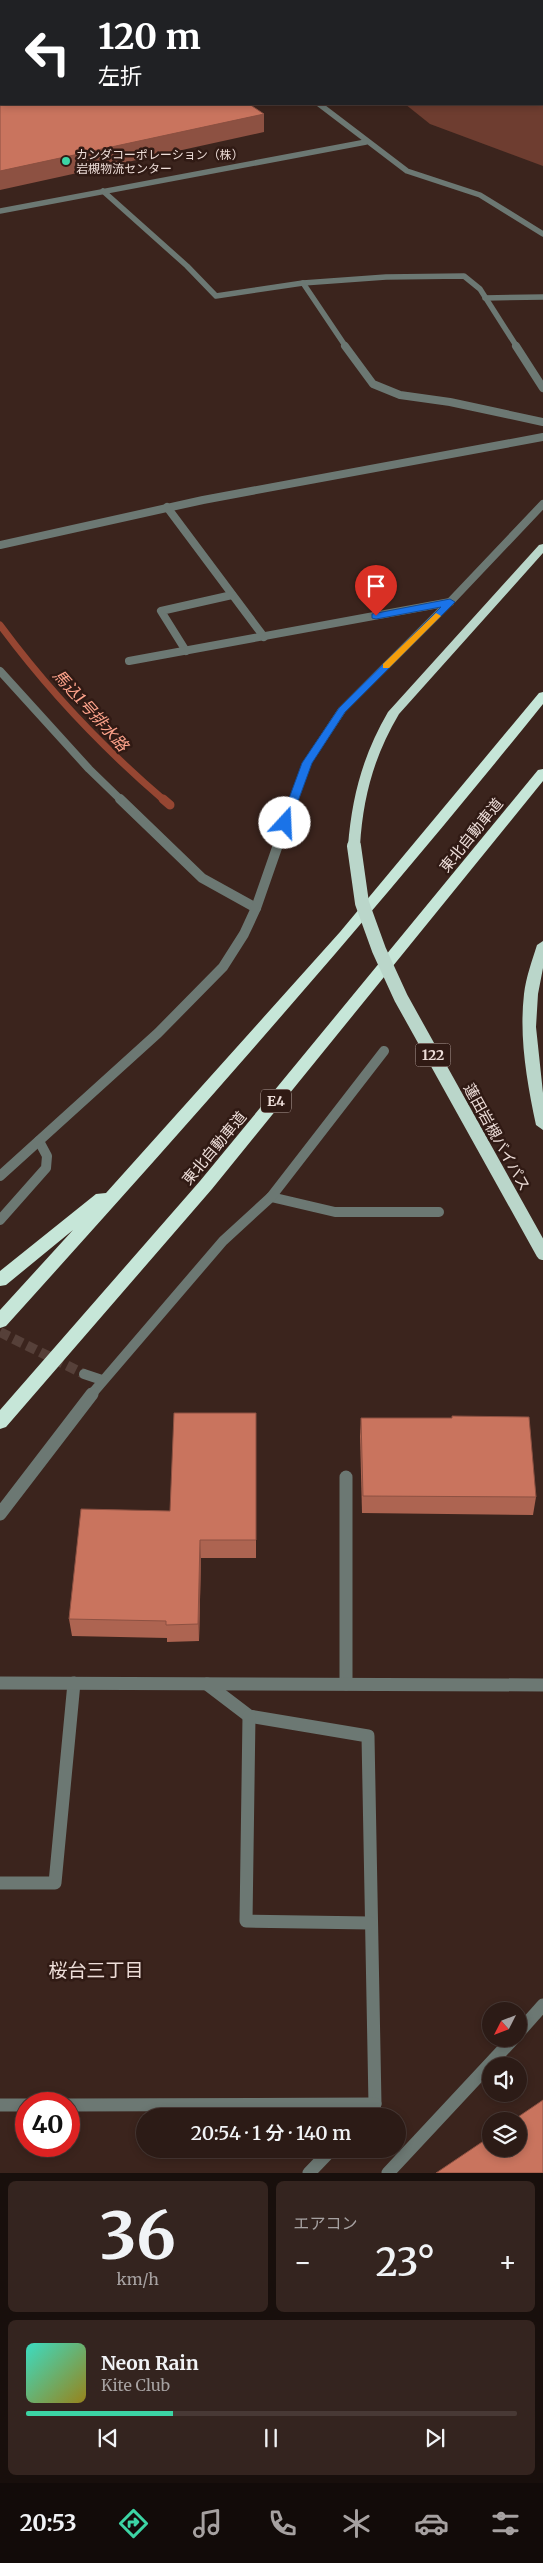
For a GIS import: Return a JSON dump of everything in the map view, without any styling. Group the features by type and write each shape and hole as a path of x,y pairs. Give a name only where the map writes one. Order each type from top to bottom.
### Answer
{"highway":[{"name":"蓮田岩槻バイパス","path":"543,547 390,719 377,739 356,805 354,846 362,903 379,950 401,998 543,1253"},
{"name":"東北自動車道","path":"0,1321 138,1169 413,857 543,696"},
{"name":"東北自動車道","path":"0,1422 206,1186 543,773"},
{"path":"543,945 531,992 528,1030 531,1073 543,1125"},
{"path":"0,1280 138,1169"}],"street":[{"path":"319,105 407,171 480,195 543,234"},
{"path":"0,211 366,142"},
{"path":"103,191 187,266 216,296 303,283 386,277 431,278 464,276 480,289 543,388"},
{"path":"303,283 325,319 373,384 400,395 450,402 543,422"},
{"path":"485,298 543,297"},
{"path":"0,545 167,507 361,469 543,437"},
{"path":"0,1176 158,1033 222,967 244,934 256,908 307,763 342,710 450,602 543,504"},
{"path":"167,507 264,637"},
{"path":"186,651 160,611 232,595"},
{"path":"129,661 450,602"},
{"path":"0,671 89,769 202,878 256,908"},
{"path":"0,1514 102,1380 223,1241 271,1197 384,1051"},
{"path":"0,1220 46,1168 47,1156 38,1141"},
{"path":"271,1197 335,1212 439,1212"},
{"path":"84,1374 102,1380"},
{"path":"346,1477 346,1684"},
{"path":"0,1683 543,1684"},
{"path":"0,1883 55,1883 74,1683"},
{"path":"206,1684 249,1716 368,1736 370,1923 375,2104 371,2108"},
{"path":"249,1716 246,1921 370,1923"},
{"path":"528,2022 543,2005"},
{"path":"388,2173 505,2048"},
{"path":"80,2105 375,2104"},
{"path":"0,2105 15,2105"},
{"path":"309,2173 323,2158"}],"shaded area":[{"path":"406,105 543,105 543,166 430,124"}],"building":[{"name":"カンダコーポレーション（株） 岩槻物流センター","path":"0,105 250,105 264,114 0,171"},
{"path":"174,1413 256,1413 256,1540 200,1540 198,1624 166,1625 166,1621 69,1619 81,1509 170,1511"},
{"path":"452,1416 529,1417 536,1497 363,1496 361,1418 452,1418"},
{"path":"543,2100 543,2173 436,2173 482,2142 482,2157 527,2157 527,2112 525,2112"}],"waterway":[{"name":"馬込1号排水路","path":"0,625 77,718 165,801"},
{"name":"馬込1号排水路","path":"163,799 170,805"}],"tunnel":[{"path":"0,1332 84,1374"}],"slow traffic":[{"path":"386,666 436,616"}],"place":[{"name":"カンダコーポレーション（株） 岩槻物流センター","path":"66,161"}],"district":[{"name":"桜台三丁目","path":"96,1970"}],"route":[{"path":"285,823 307,763 342,710 450,602 376,616"}]}
